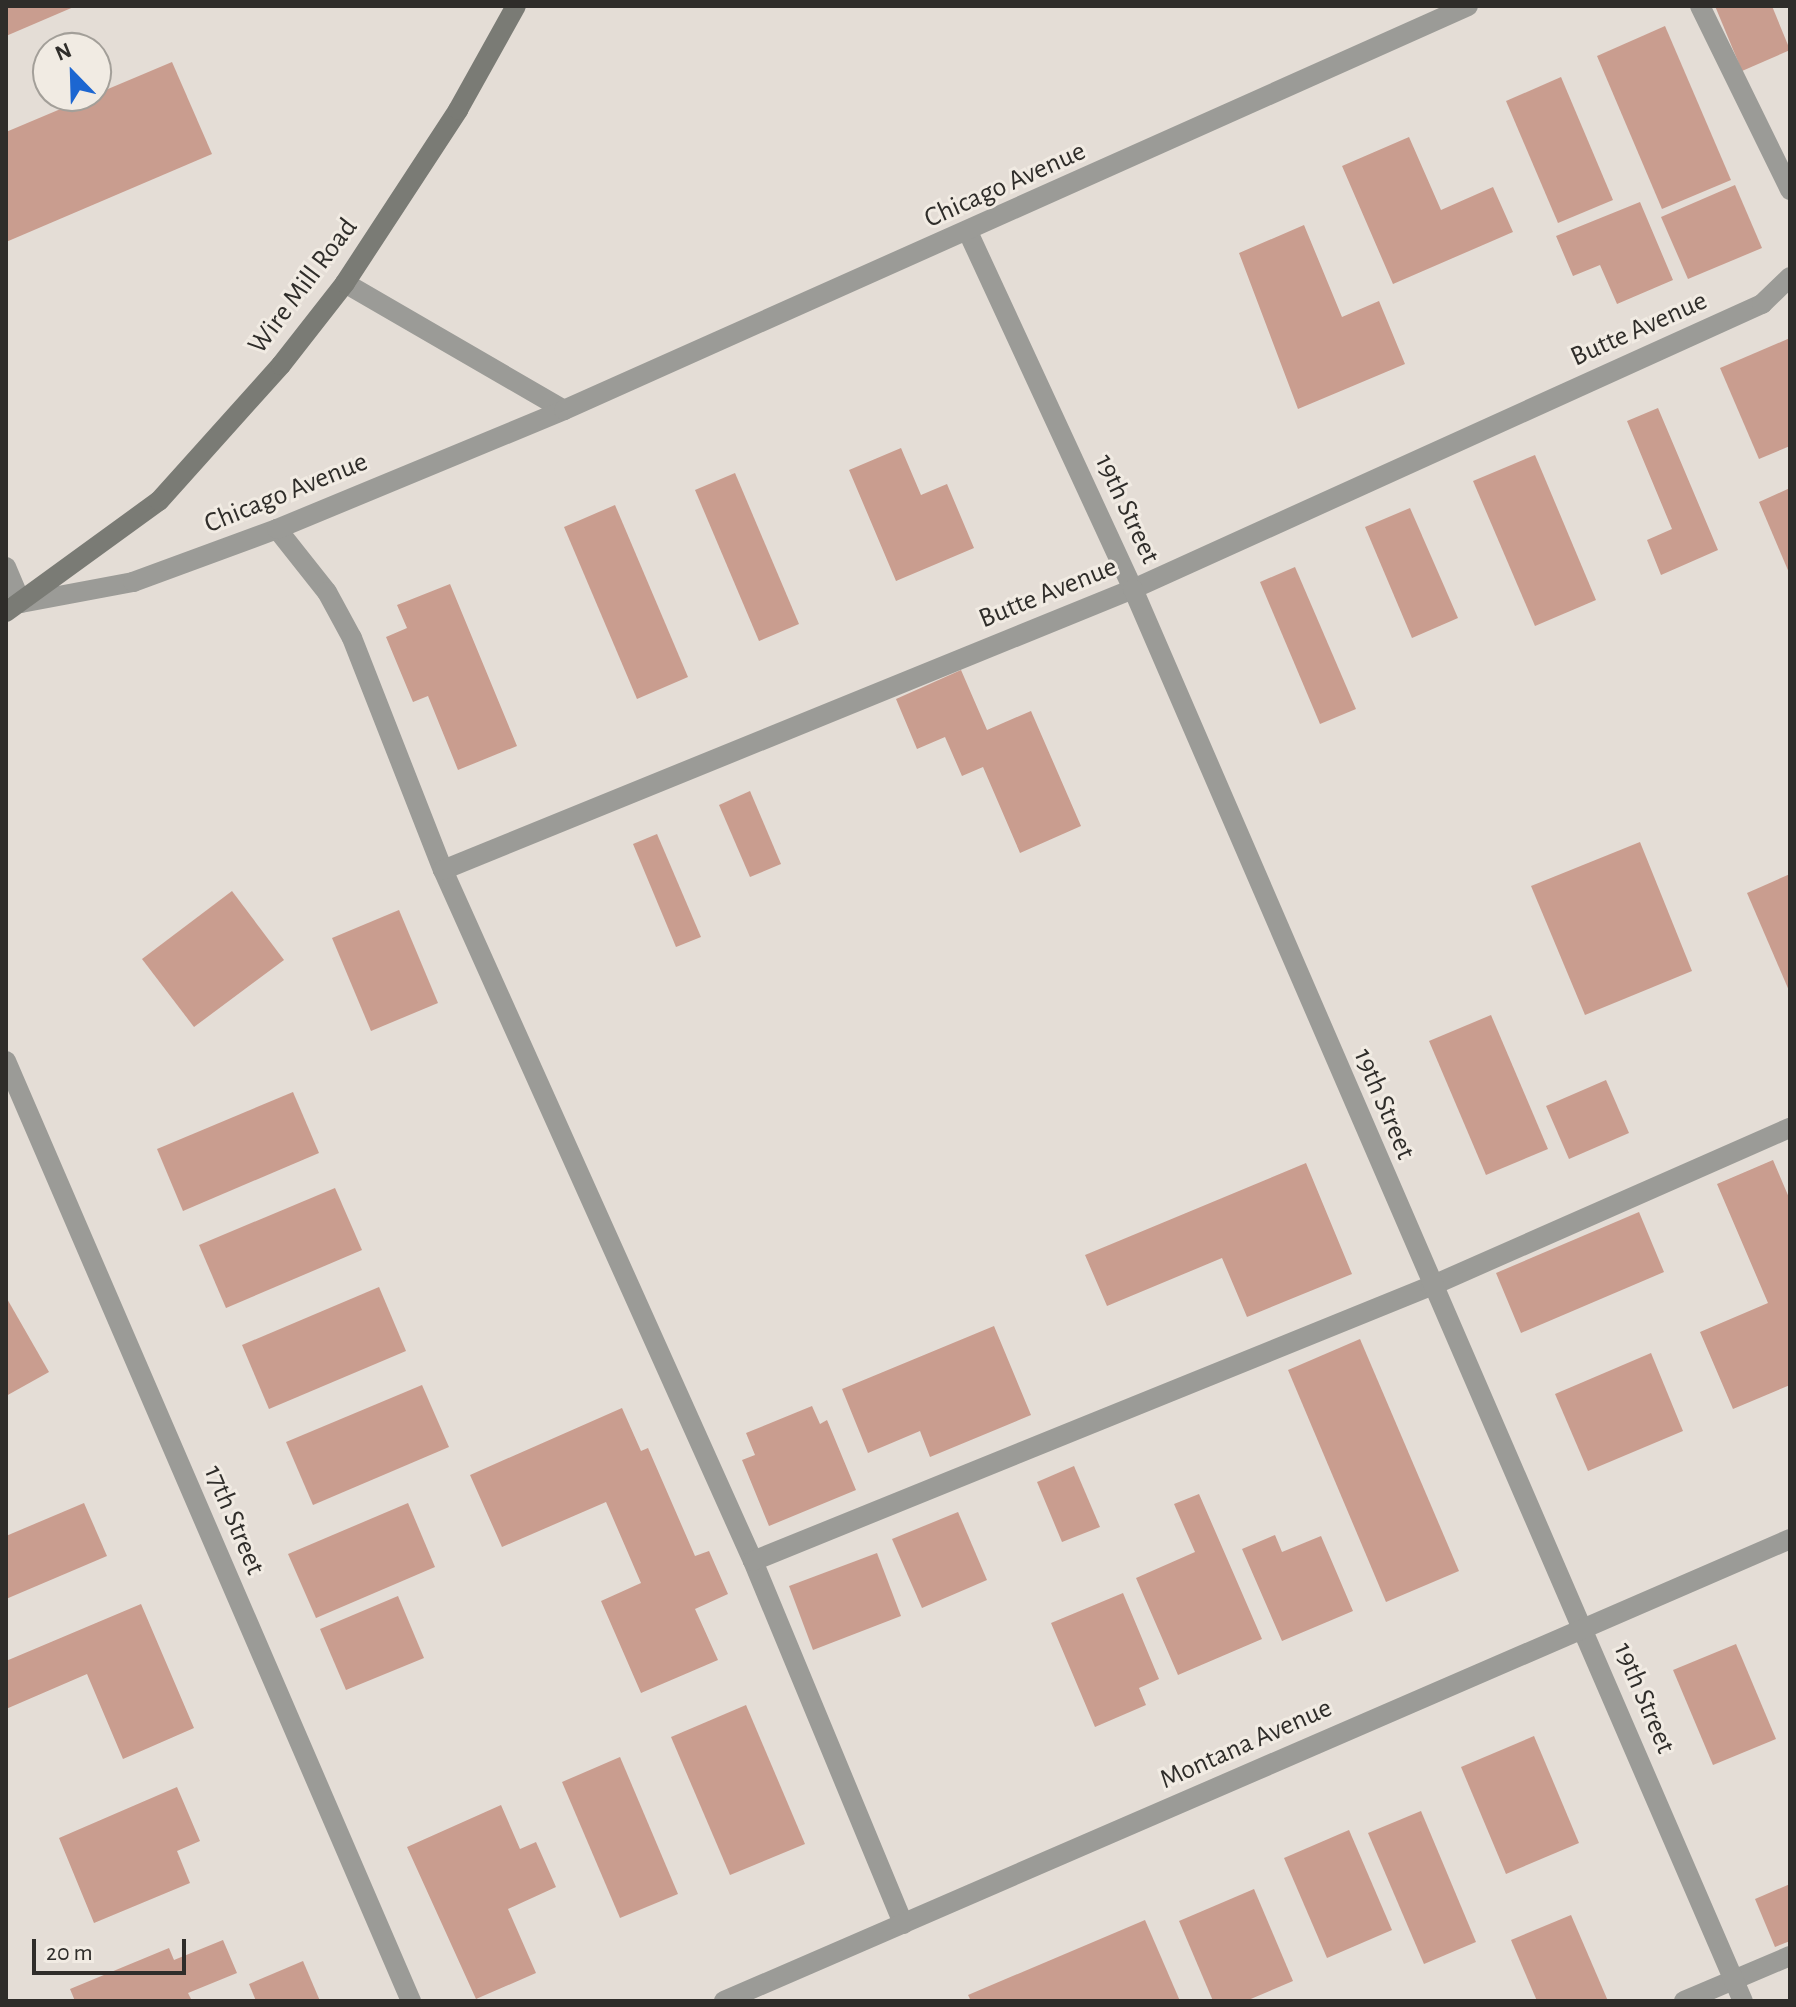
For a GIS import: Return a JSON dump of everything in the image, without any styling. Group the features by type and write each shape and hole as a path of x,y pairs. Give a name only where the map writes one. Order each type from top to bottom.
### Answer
{"street":[{"name":"Wire Mill Road","path":"14,608 159,501 281,365 345,283 458,110 516,6"},
{"name":"Chicago Avenue","path":"14,608 133,582 277,529 564,410 1468,6"},
{"path":"1700,6 1790,190"},
{"name":"19th Street","path":"968,232 1133,589 1431,1286 1584,1627 1743,2001"},
{"name":"Butte Avenue","path":"443,870 1133,589 1762,304 1790,277"},
{"path":"345,283 564,410"},
{"path":"277,529 327,592 352,638 443,870 753,1561 903,1924"},
{"path":"6,567 14,608"},
{"name":"17th Street","path":"6,1061 411,2001"},
{"path":"753,1561 1431,1286 1790,1128"},
{"name":"Montana Avenue","path":"724,2001 1790,1539"},
{"path":"1684,2001 1790,1956"}],"building":[{"path":"6,6 76,6 6,36"},
{"path":"1715,6 1772,6 1790,50 1742,71"},
{"path":"1665,26 1731,180 1662,209 1597,56"},
{"path":"172,62 212,154 6,242 6,132 53,112 112,112 112,87"},
{"path":"1561,77 1613,200 1558,223 1506,101"},
{"path":"1409,137 1441,210 1493,187 1513,232 1393,284 1342,166"},
{"path":"1735,185 1762,248 1688,279 1661,217"},
{"path":"1640,202 1673,280 1617,304 1600,265 1573,276 1556,236"},
{"path":"1304,225 1342,317 1379,301 1405,364 1298,409 1239,253"},
{"path":"1790,338 1790,446 1759,459 1720,368"},
{"path":"1658,408 1718,550 1661,575 1647,540 1672,529 1627,421"},
{"path":"901,448 921,495 947,484 974,548 896,581 849,470"},
{"path":"1535,455 1596,600 1535,626 1473,481"},
{"path":"735,473 799,624 759,641 695,490"},
{"path":"1790,488 1790,575 1759,502"},
{"path":"615,505 688,677 637,699 564,527"},
{"path":"1410,508 1458,618 1412,638 1365,527"},
{"path":"1295,567 1356,709 1320,724 1260,582"},
{"path":"450,584 517,746 458,770 428,696 413,702 386,637 407,628 397,605"},
{"path":"961,670 987,730 1031,711 1081,826 1020,853 983,767 962,776 945,737 917,749 896,699"},
{"path":"750,791 781,864 750,877 719,805"},
{"path":"657,834 701,937 676,947 633,844"},
{"path":"1640,842 1692,971 1585,1015 1531,886"},
{"path":"1790,874 1790,993 1747,893"},
{"path":"232,891 284,960 194,1027 142,959"},
{"path":"399,910 438,1003 371,1031 332,938"},
{"path":"1491,1015 1548,1149 1486,1175 1429,1041"},
{"path":"1606,1080 1629,1133 1569,1159 1546,1106"},
{"path":"293,1092 319,1153 183,1211 157,1149"},
{"path":"1773,1160 1790,1200 1790,1385 1733,1409 1700,1332 1768,1303 1717,1184"},
{"path":"1306,1163 1352,1274 1247,1317 1222,1258 1107,1306 1085,1255"},
{"path":"335,1188 362,1250 226,1308 199,1245"},
{"path":"1639,1212 1664,1272 1521,1333 1496,1273"},
{"path":"379,1287 406,1351 269,1409 242,1345"},
{"path":"6,1297 49,1372 6,1396"},
{"path":"994,1326 1031,1415 930,1457 920,1431 868,1453 842,1389"},
{"path":"1360,1339 1459,1571 1386,1602 1288,1370"},
{"path":"1651,1353 1683,1431 1588,1471 1555,1394"},
{"path":"422,1385 449,1447 313,1505 286,1442"},
{"path":"812,1406 820,1424 827,1420 856,1490 769,1526 742,1460 755,1455 746,1433"},
{"path":"622,1408 641,1451 648,1448 695,1556 709,1551 728,1594 695,1609 718,1660 641,1693 601,1601 641,1583 606,1502 502,1547 470,1475"},
{"path":"1074,1466 1100,1527 1062,1542 1037,1482"},
{"path":"1199,1494 1262,1639 1178,1675 1136,1578 1195,1552 1174,1504"},
{"path":"84,1503 107,1556 6,1599 6,1536"},
{"path":"408,1503 435,1567 316,1618 288,1554"},
{"path":"958,1512 987,1580 922,1608 892,1539"},
{"path":"1275,1535 1282,1552 1321,1536 1353,1611 1282,1641 1242,1549"},
{"path":"877,1553 901,1616 813,1650 789,1586"},
{"path":"1123,1593 1159,1679 1139,1688 1146,1705 1095,1727 1051,1623"},
{"path":"398,1596 424,1658 346,1690 320,1629"},
{"path":"141,1604 194,1728 123,1759 87,1674 6,1709 6,1661"},
{"path":"1736,1644 1776,1739 1713,1765 1673,1670"},
{"path":"746,1705 805,1844 730,1875 671,1737"},
{"path":"1534,1736 1579,1843 1506,1874 1461,1767"},
{"path":"620,1757 678,1894 620,1918 562,1782"},
{"path":"177,1787 200,1841 177,1851 190,1883 94,1923 59,1838"},
{"path":"501,1805 520,1849 536,1842 556,1887 508,1909 536,1973 476,1999 407,1847"},
{"path":"1421,1811 1476,1942 1424,1964 1368,1833"},
{"path":"1349,1830 1392,1930 1327,1958 1284,1858"},
{"path":"1790,1884 1790,1941 1775,1947 1755,1899"},
{"path":"1254,1889 1293,1981 1246,2001 1213,2001 1179,1921"},
{"path":"1571,1915 1608,2001 1537,2001 1511,1940"},
{"path":"1145,1920 1180,2001 971,2001 968,1995"},
{"path":"223,1940 237,1973 188,1993 192,2001 75,2001 70,1989 169,1948 174,1960"},
{"path":"303,1961 320,2001 256,2001 249,1984"}]}
